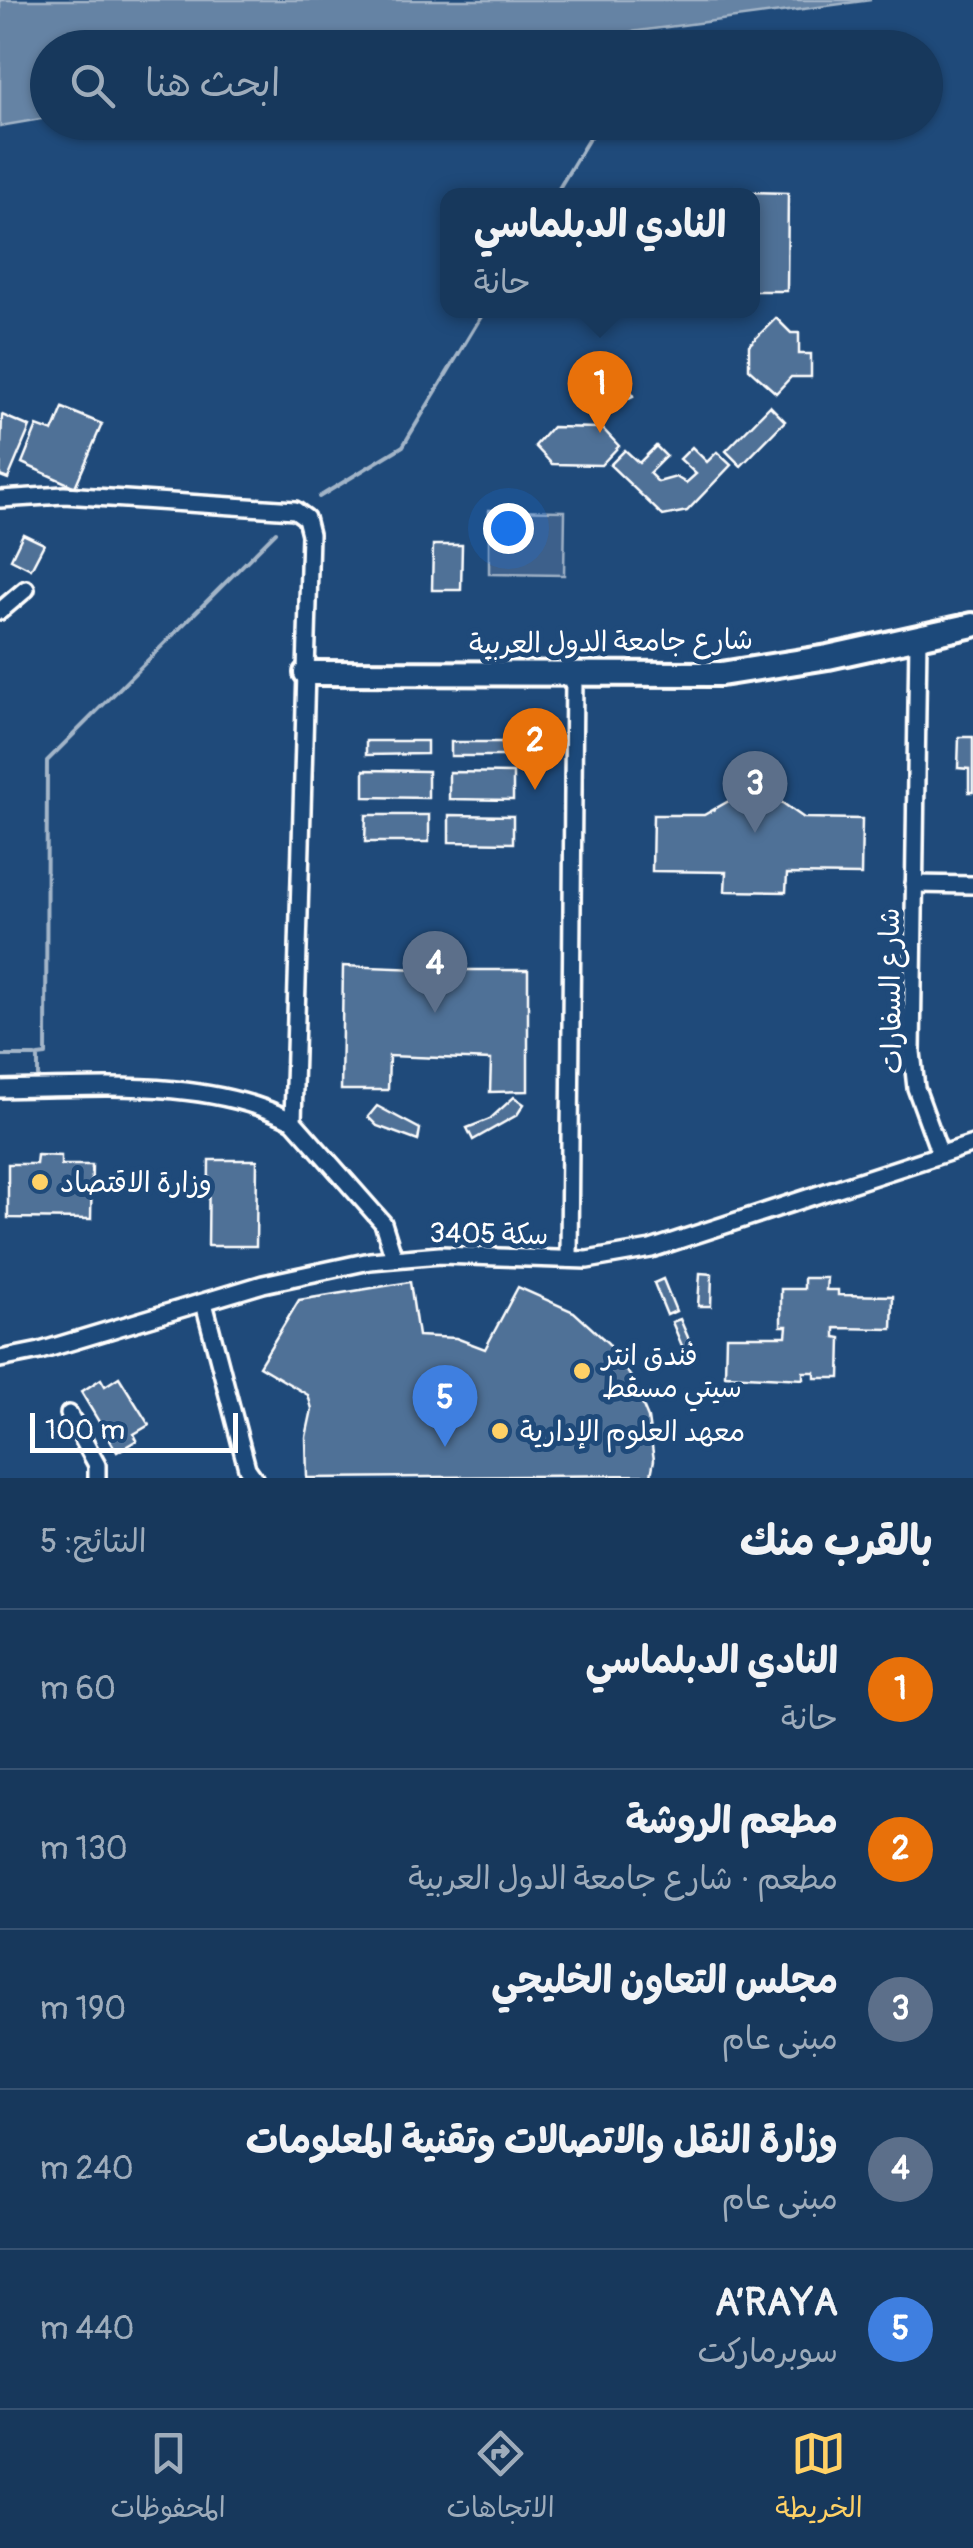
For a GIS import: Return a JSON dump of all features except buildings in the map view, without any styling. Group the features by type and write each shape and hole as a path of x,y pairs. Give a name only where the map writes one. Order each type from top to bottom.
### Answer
{"street":[{"path":"0,499 64,494 296,510 306,518 310,534 293,1121"},
{"path":"0,611 26,589"},
{"name":"شارع جامعة الدول العربية","path":"306,673 721,674 918,638 973,624"},
{"name":"شارع السفارات","path":"918,638 912,1052 916,1088 940,1154"},
{"path":"569,1259 574,675"},
{"name":"شارع السفارات","path":"914,884 973,885"},
{"path":"0,1089 203,1094 260,1104 293,1121 382,1223 394,1258"},
{"name":"سكة 3405","path":"0,1358 40,1352 319,1270 394,1258 587,1260 652,1249 973,1144"},
{"path":"204,1303 247,1468 254,1478"},
{"path":"69,1414 97,1466 97,1478"}],"shaded area":[{"path":"0,0 871,0 645,30 30,30 30,121 0,126"},
{"path":"489,510 565,511 564,575 489,574"}],"waterway":[{"path":"559,188 588,140"},
{"path":"319,497 403,446 480,318"},
{"path":"38,1076 38,1056 46,1055 47,761 276,532"},
{"path":"0,1056 35,1056"}],"place":[{"name":"النادي الدبلماسي","path":"600,433"},
{"name":"مطعم الروشة","path":"535,790"},
{"name":"مجلس التعاون الخليجي","path":"755,833"},
{"name":"وزارة النقل والاتصالات وتقنية المعلومات","path":"435,1013"},
{"name":"وزارة الاقتصاد","path":"40,1182"},
{"name":"فندق انتر سيتي مسقط","path":"582,1371"},
{"name":"معهد العلوم الإدارية","path":"500,1431"},
{"name":"A’RAYA","path":"445,1447"}]}
